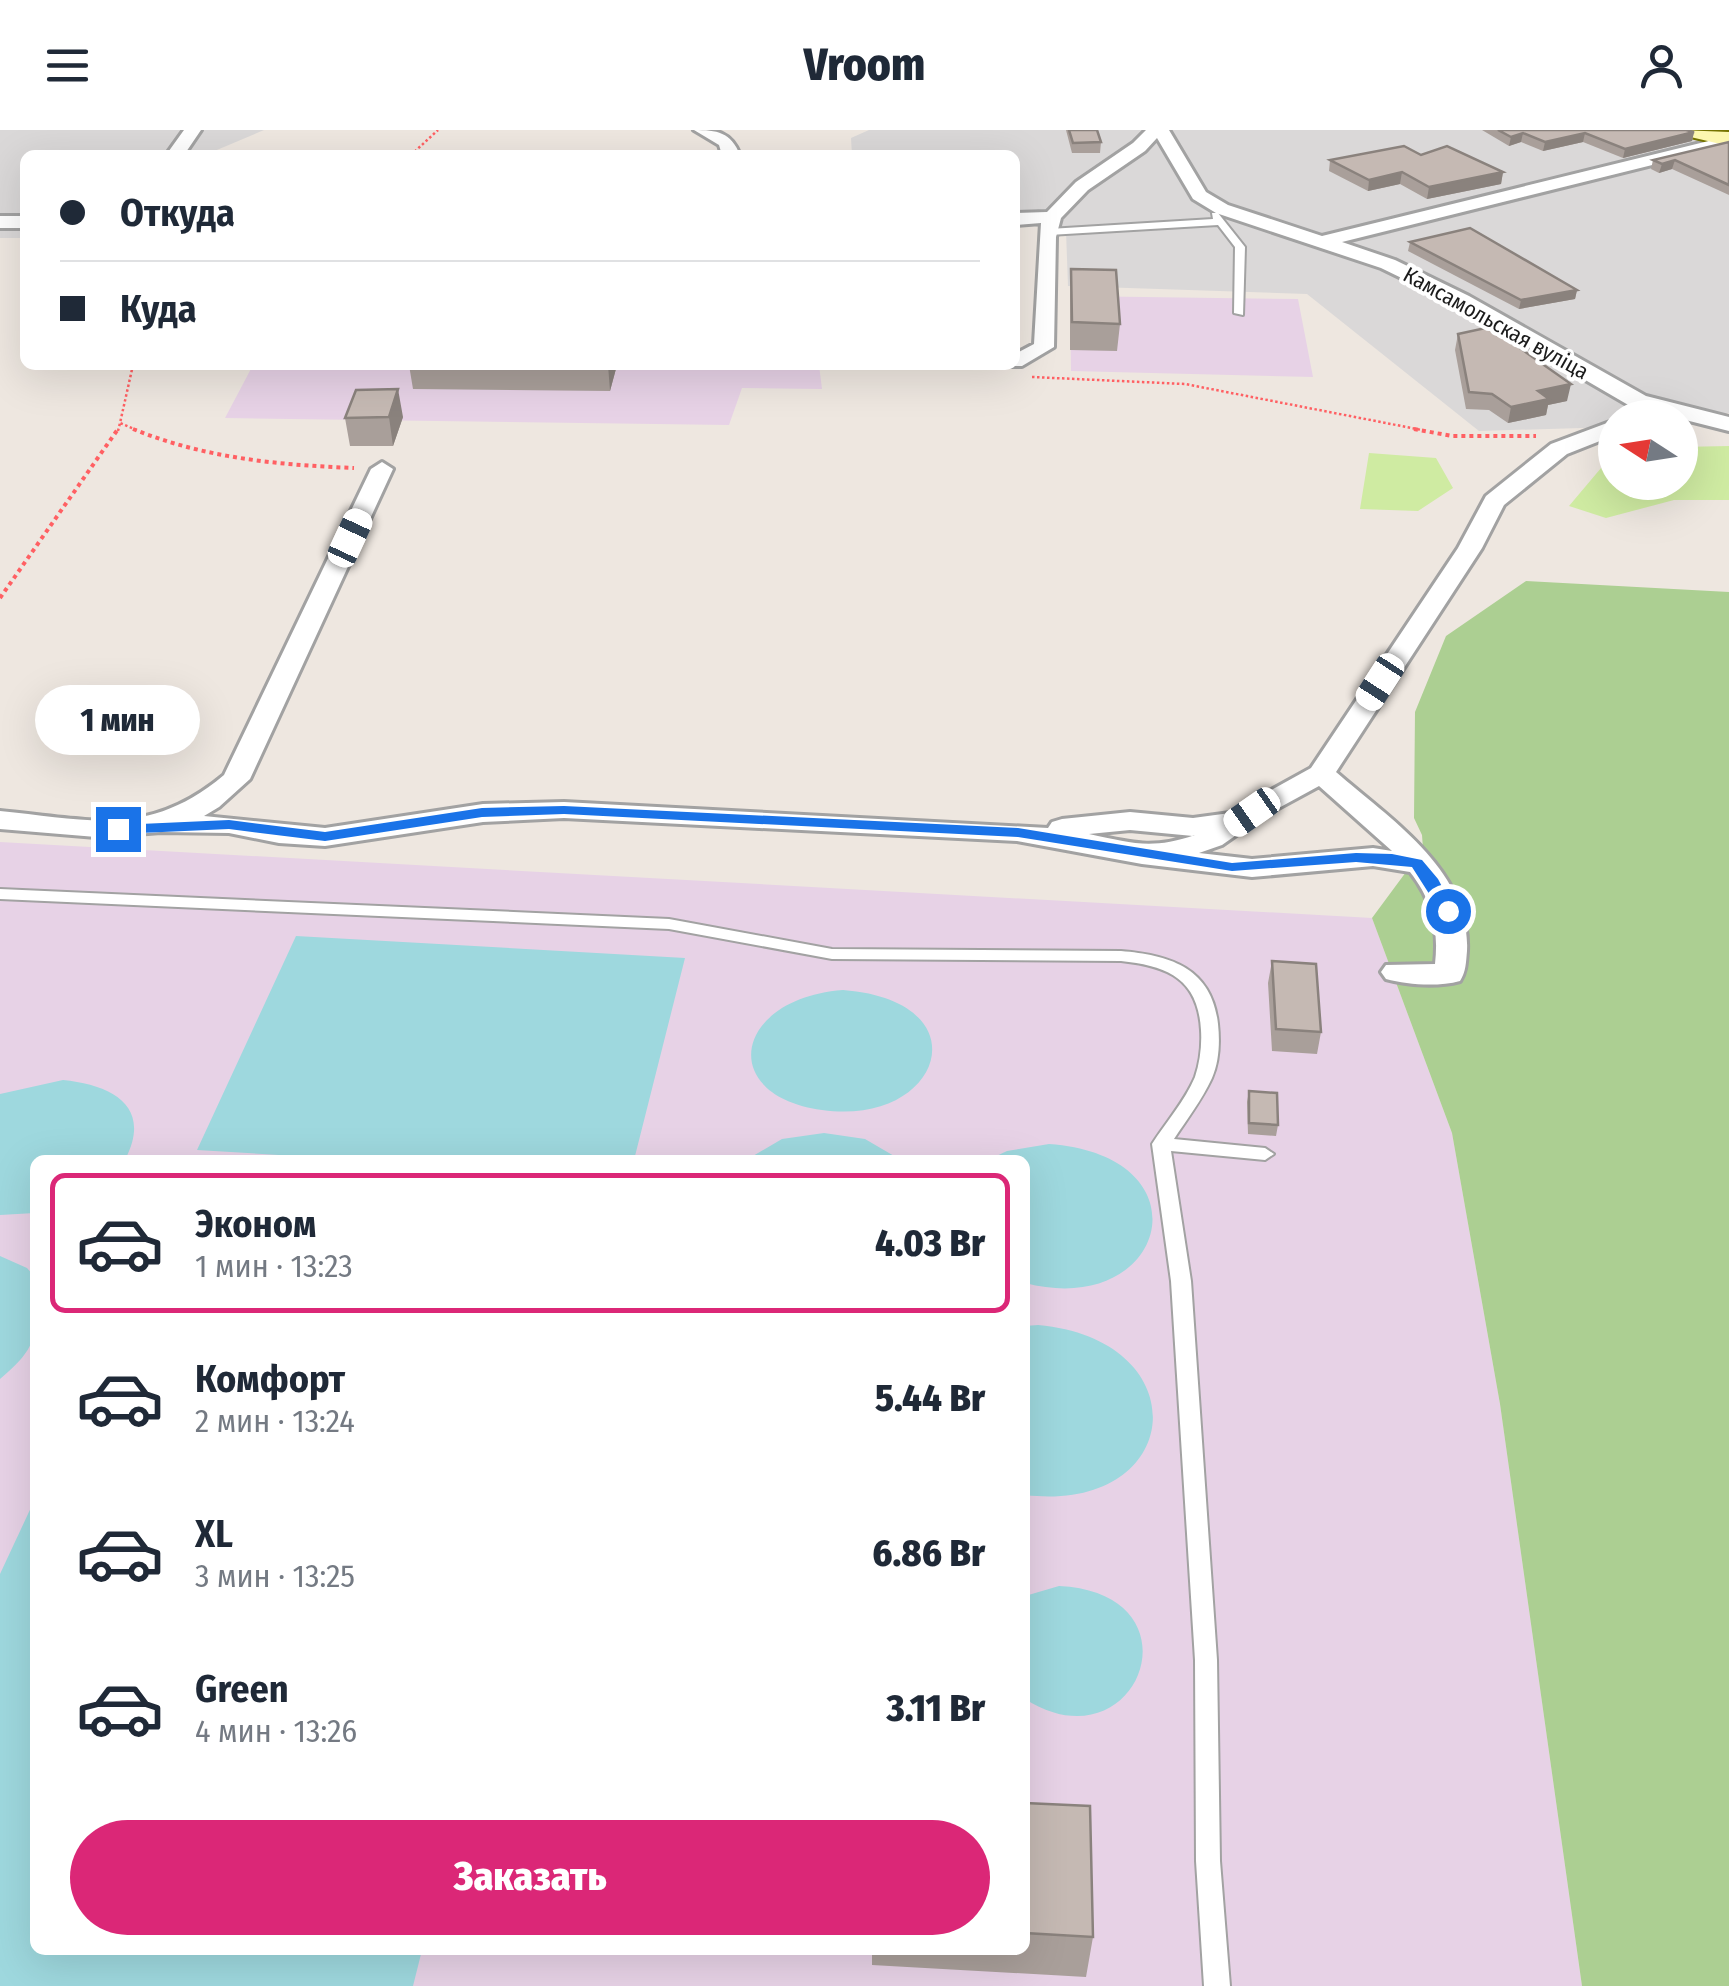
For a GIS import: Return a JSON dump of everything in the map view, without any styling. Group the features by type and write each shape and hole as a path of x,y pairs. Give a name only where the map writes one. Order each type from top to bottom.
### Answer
{"street":[{"path":"702,130 726,142 728,150"},
{"path":"1021,369 1044,347 1050,224 1082,186 1158,130 1200,195"},
{"path":"1692,130 1729,140"},
{"path":"1319,242 1729,140"},
{"name":"Камсамольская вуліца","path":"1200,195 1249,221 1388,264 1462,300 1636,400"},
{"path":"1020,220 1050,224"},
{"path":"1610,386 1616,400"},
{"name":"Камсамольская вуліца","path":"1698,406 1729,400"},
{"path":"1698,416 1729,424"},
{"path":"1142,855 1187,850 1212,839 1321,774 1470,548 1494,501 1559,449 1598,433"},
{"path":"166,825 211,804 236,778 382,469"},
{"path":"1321,774 1431,879 1448,911 1452,932 1449,974 1397,972"},
{"path":"0,820 118,829 229,824 325,836 482,812 564,810 1018,832 1232,867 1373,857 1417,864"},
{"path":"1018,832 1114,822 1193,827 1222,823 1252,812"}],"lane":[{"path":"1200,195 1240,248 1239,314"},
{"path":"1050,224 1220,222"},
{"path":"0,894 668,924 832,954 1146,958 1180,970 1209,1003 1210,1053 1202,1082 1161,1144 1181,1281 1206,1660 1208,1860 1217,1986"},
{"path":"1161,1144 1265,1154"}],"path":[{"path":"416,150 438,130"},
{"path":"1021,369 1074,382 1185,384 1452,436 1548,434"},
{"path":"0,598 116,436 131,370"},
{"path":"120,423 166,445 234,458 382,469"}],"shaded area":[{"path":"0,130 264,130 217,150 20,150 20,238 0,238"},
{"path":"869,130 1729,130 1729,413 1698,420 1698,400 1598,400 1598,428 1479,431 1307,294 1068,286 1066,231 1020,224 1020,150 852,150 851,138"},
{"path":"1070,296 1298,299 1313,377 1071,371"},
{"path":"250,370 820,370 822,389 742,388 729,425 225,418"},
{"path":"0,842 1372,918 1452,1133 1500,1404 1582,1986 0,1986"}],"green space":[{"path":"1729,446 1729,500 1698,500 1698,447"},
{"path":"1369,453 1436,458 1453,488 1418,511 1360,509"},
{"path":"1598,472 1598,500 1674,500 1606,518 1569,506"},
{"path":"1526,581 1729,592 1729,1986 1582,1986 1500,1404 1452,1133 1372,918 1423,849 1414,818 1415,712 1446,636"}],"water":[{"path":"296,936 685,958 635,1155 279,1155 197,1150"},
{"path":"843,990 888,999 916,1016 930,1037 931,1060 919,1082 896,1100 863,1110 822,1110 788,1101 765,1086 753,1068 752,1047 761,1028 779,1010 807,997"},
{"path":"63,1080 112,1093 131,1112 134,1125 127,1155 30,1155 30,1213 0,1215 0,1094"},
{"path":"824,1133 865,1139 892,1155 755,1155 782,1139"},
{"path":"1049,1144 1101,1155 1134,1176 1150,1203 1151,1232 1138,1258 1111,1279 1073,1288 1030,1284 1030,1155 999,1155"},
{"path":"0,1256 30,1271 30,1345 0,1379"},
{"path":"1030,1326 1091,1337 1127,1361 1148,1390 1153,1423 1142,1454 1117,1479 1078,1494 1030,1495"},
{"path":"30,1510 30,1955 421,1955 413,1986 0,1986 0,1574"},
{"path":"1059,1586 1104,1596 1131,1617 1142,1644 1139,1672 1124,1697 1099,1713 1065,1715 1030,1701 1030,1595"}],"building":[{"path":"1069,130 1097,130 1101,142 1073,143"},
{"path":"1498,130 1694,132 1625,149 1585,133 1545,142 1523,133 1511,137"},
{"path":"1729,142 1729,185 1675,160 1662,164 1653,160"},
{"path":"1404,146 1421,155 1447,146 1503,172 1429,187 1402,172 1369,180 1330,160"},
{"path":"1470,228 1577,290 1521,300 1410,242"},
{"path":"1071,269 1116,270 1120,324 1072,322"},
{"path":"1490,327 1571,384 1538,391 1549,399 1511,407 1492,394 1469,392 1458,334"},
{"path":"398,389 389,417 345,418 356,390"},
{"path":"1272,961 1316,964 1321,1032 1276,1029"},
{"path":"1249,1091 1277,1093 1278,1125 1249,1123"},
{"path":"1030,1803 1090,1806 1093,1937 1030,1933"}],"route":[{"path":"118,829 229,824 279,834 325,836 482,812 564,810 1018,832 1232,867 1392,859 1417,864 1431,879 1448,911"}]}
